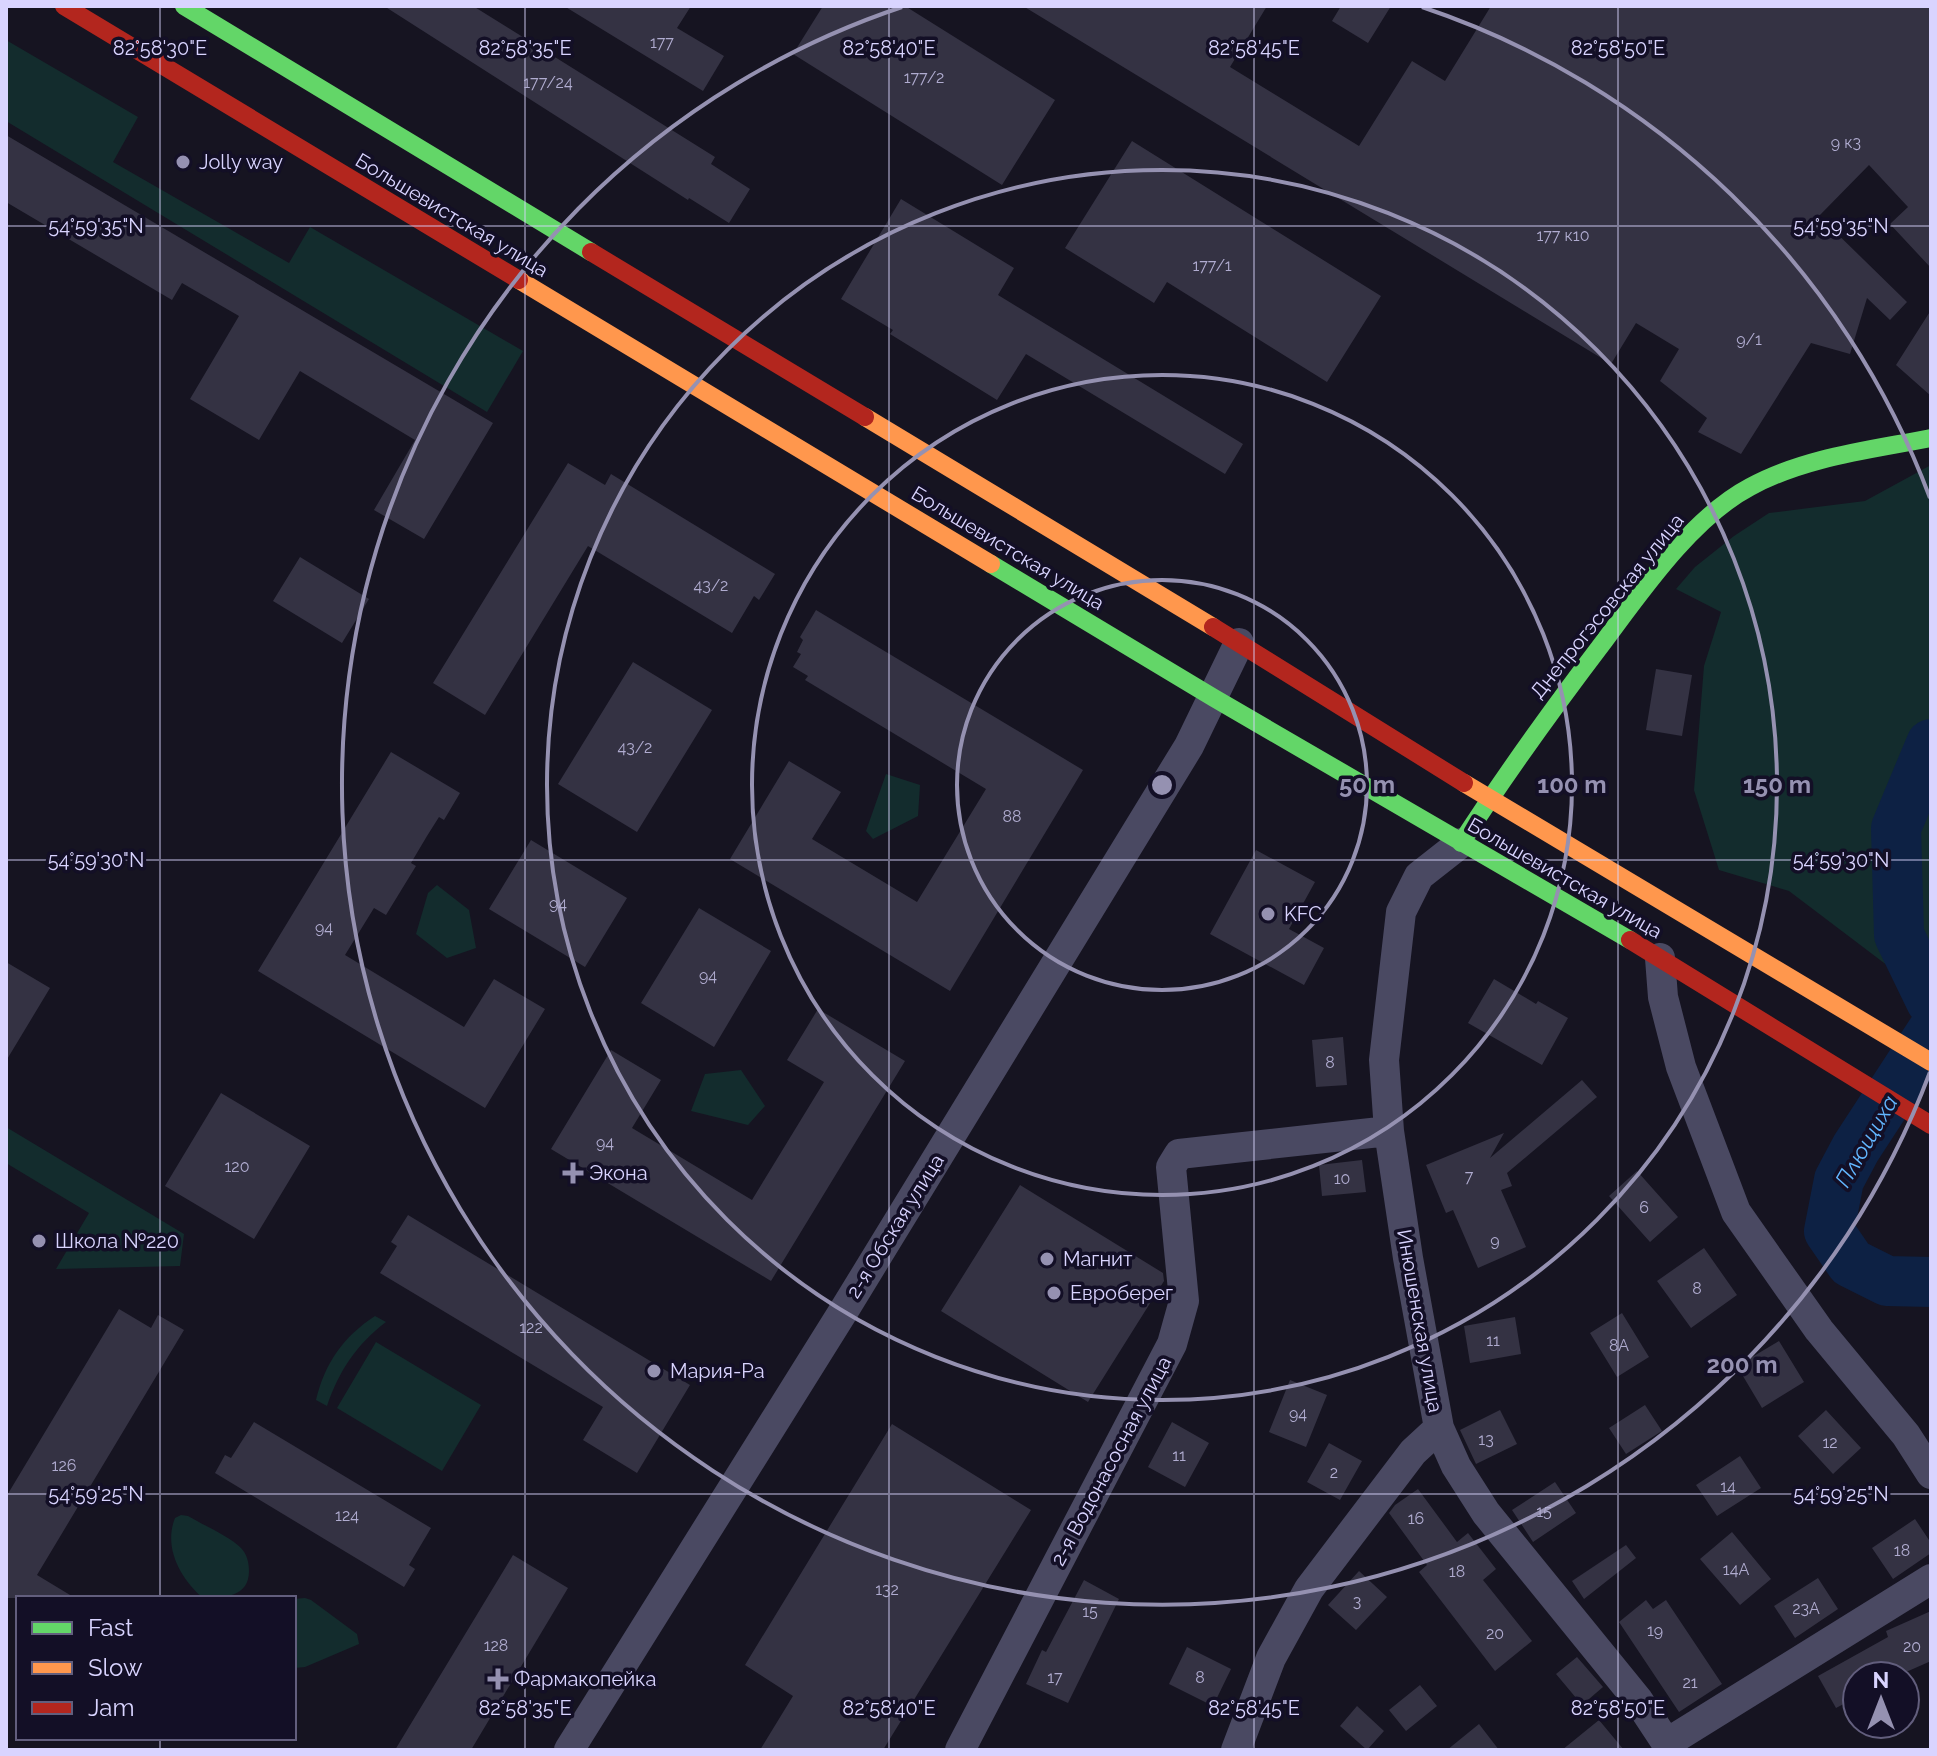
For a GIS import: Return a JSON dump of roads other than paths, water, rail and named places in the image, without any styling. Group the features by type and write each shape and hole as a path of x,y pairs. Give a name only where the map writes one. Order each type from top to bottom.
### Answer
{"main road":[{"name":"Большевистская улица","path":"64,6 1214,698 1660,958 1923,1120"},
{"name":"Большевистская улица","path":"184,6 1239,643 1490,799 1931,1062"},
{"name":"Днепрогэсовская улица","path":"1461,843 1515,759 1631,605 1693,530 1747,488 1785,470 1931,438"}],"street":[{"name":"2-я Обская улица","path":"569,1750 942,1151 1189,746 1239,643"},
{"name":"Инюшенская улица","path":"1461,843 1419,876 1401,912 1384,1060 1389,1131 1439,1428 1456,1466 1486,1513 1638,1700 1669,1746"},
{"path":"1660,958 1663,997 1681,1067 1736,1212 1819,1330 1906,1435 1931,1474"},
{"name":"2-я Водонасосная улица","path":"960,1750 1172,1344 1184,1301 1171,1167 1179,1154 1389,1131"},
{"path":"1236,1750 1271,1658 1309,1589 1413,1452 1439,1428"},
{"path":"1669,1746 1931,1579"}],"waterway":[{"name":"Плющиха","path":"1931,744 1896,828 1899,935 1931,1001"},
{"name":"Плющиха","path":"1931,1033 1856,1148 1839,1180 1829,1231 1851,1263 1887,1281 1931,1282"}],"place":[{"name":"Jolly way","path":"183,162"},
{"name":"KFC","path":"1268,914"},
{"name":"Экона","path":"573,1173"},
{"name":"Школа №220","path":"39,1241"},
{"name":"Магнит","path":"1047,1259"},
{"name":"Евроберег","path":"1054,1293"},
{"name":"Мария-Ра","path":"654,1371"},
{"name":"Фармакопейка","path":"498,1679"}]}
